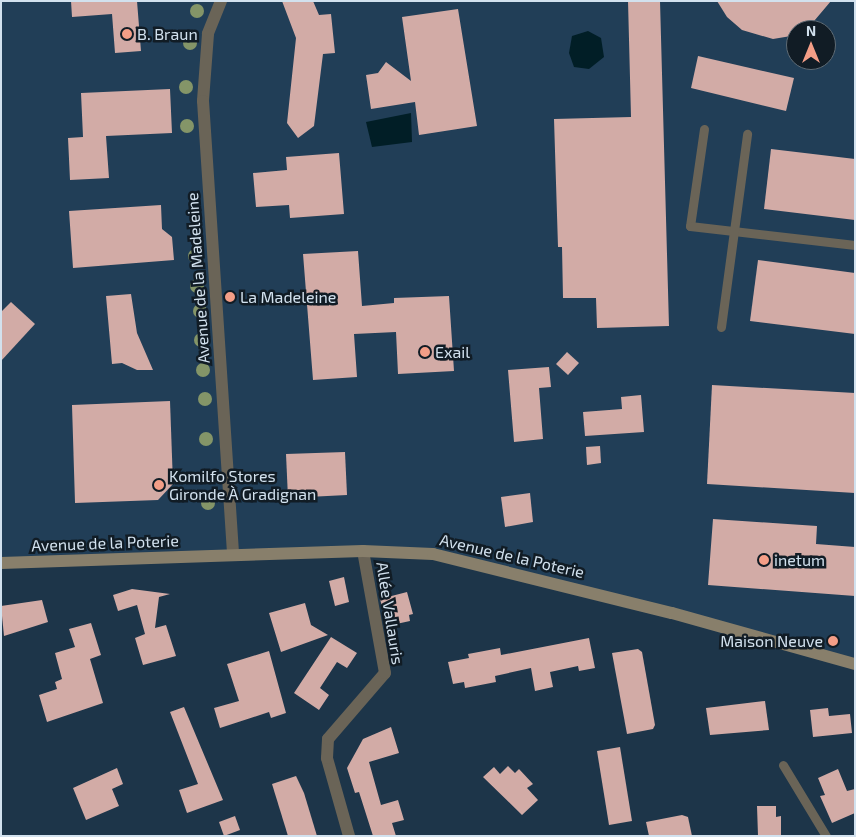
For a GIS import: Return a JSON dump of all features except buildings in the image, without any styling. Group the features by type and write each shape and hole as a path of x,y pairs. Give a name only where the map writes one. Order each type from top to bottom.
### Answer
{"street":[{"name":"Avenue de la Madeleine","path":"221,1 208,34 203,101 233,555"},
{"name":"Allée Vallauris","path":"349,836 327,758 328,739 385,672 363,551"},
{"name":"Avenue de la Poterie","path":"1,563 404,551 473,561 855,664"}],"lane":[{"path":"704,129 690,226 855,245"},
{"path":"721,327 732,231 747,134"},
{"path":"783,765 826,836"}],"shaded area":[{"path":"1,1 855,1 855,664 433,554 1,563"},
{"path":"588,31 601,38 604,57 589,69 574,67 569,53 572,36"},
{"path":"411,113 412,142 372,147 366,122"}],"place":[{"name":"B. Braun","path":"127,34"},
{"name":"La Madeleine","path":"230,297"},
{"name":"Exail","path":"425,352"},
{"name":"Komilfo Stores Gironde À Gradignan","path":"159,485"},
{"name":"inetum","path":"764,560"},
{"name":"Maison Neuve","path":"833,641"}]}
